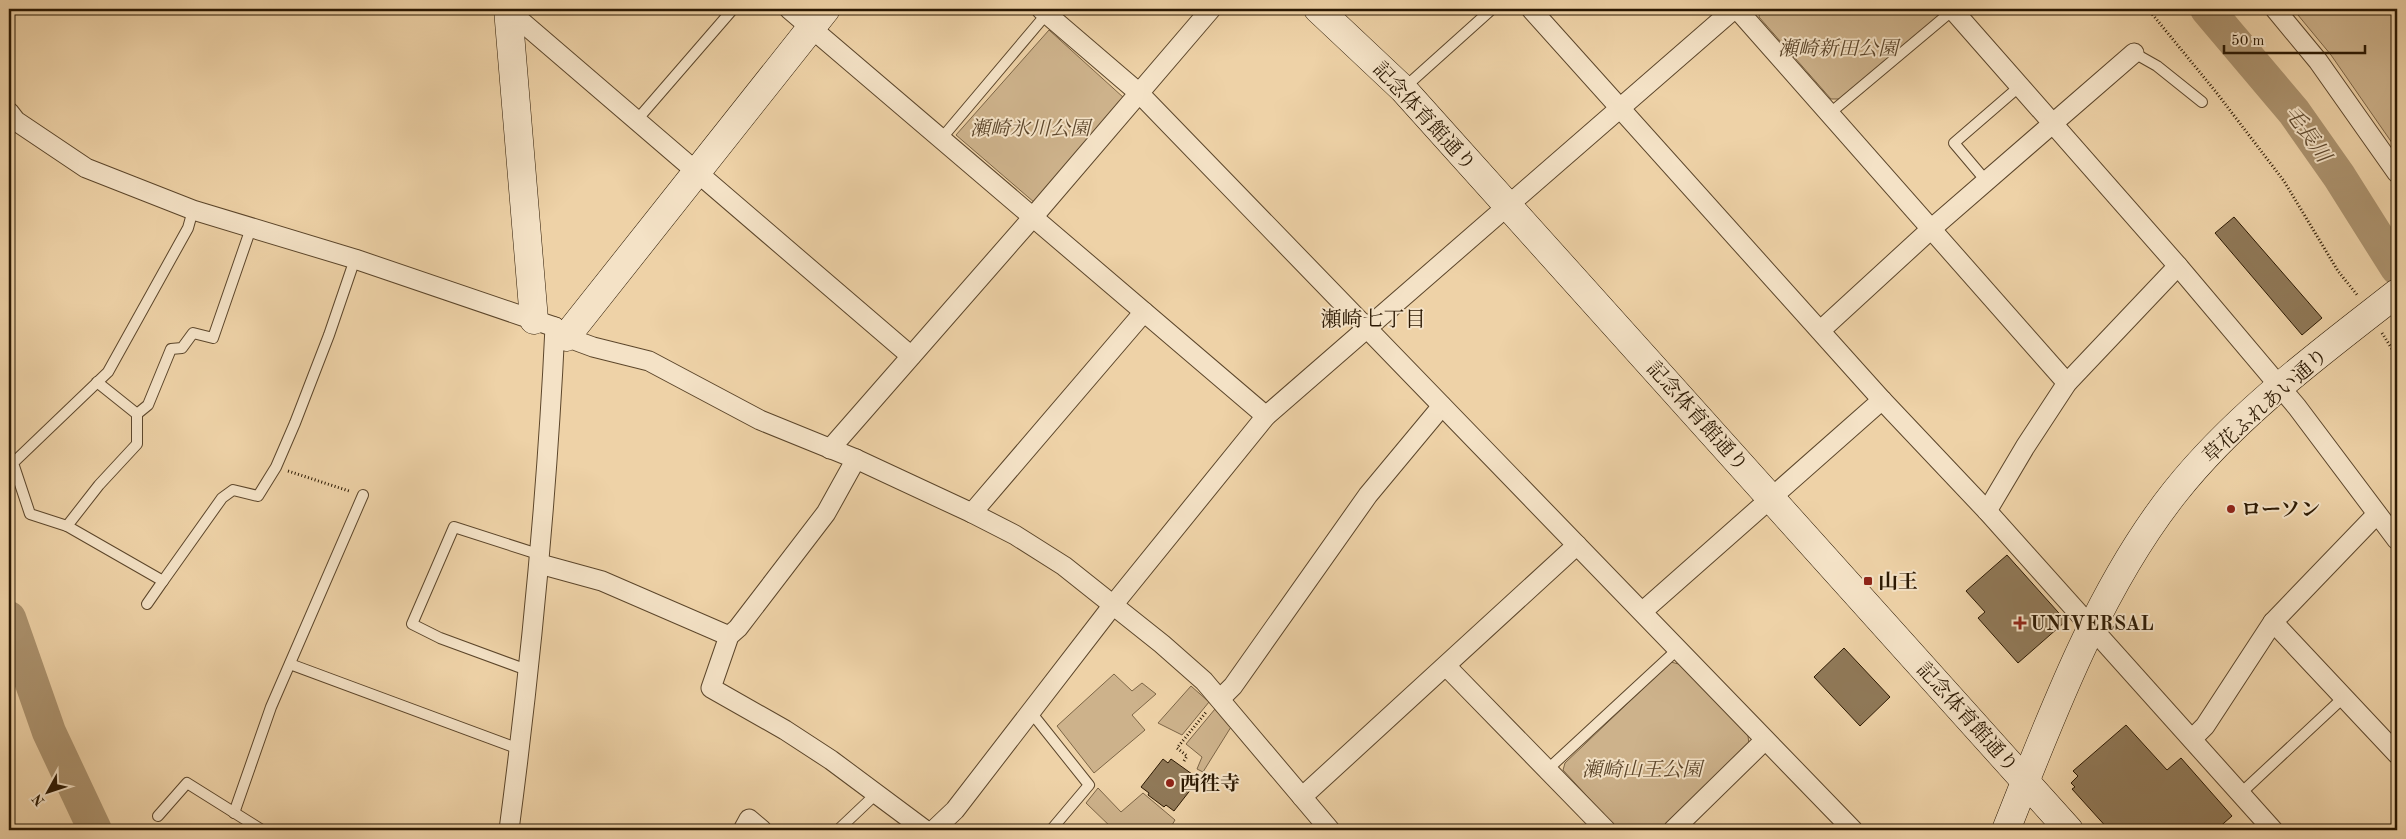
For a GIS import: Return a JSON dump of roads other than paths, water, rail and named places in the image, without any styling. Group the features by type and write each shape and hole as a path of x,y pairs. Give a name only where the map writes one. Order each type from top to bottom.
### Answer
{"street":[{"path":"508,9 696,173 911,356"},
{"path":"508,9 552,328 540,560 520,749 509,830"},
{"path":"789,9 819,18 942,139 1266,416"},
{"path":"830,449 1033,217 1211,9"},
{"name":"記念体育館通り","path":"1318,9 1403,89 2069,830"},
{"path":"934,830 955,810 1113,604 1266,416 1736,9 2067,383"},
{"path":"1952,9 2054,123 2280,387 2397,540"},
{"path":"2275,9 2318,61 2397,174"},
{"path":"1046,10 1139,93 1643,611 1853,830"},
{"path":"1538,12 1620,108 1882,400 1987,511 2273,830"},
{"path":"552,328 696,173 819,18"},
{"path":"1821,330 1930,230 2134,53"},
{"path":"9,112 16,121 86,168 193,210 355,258 552,328 594,348 649,361 760,420 856,459 1015,535 1064,566 1169,650 1219,698 1330,830"},
{"path":"1987,511 2024,447 2067,383 2178,266"},
{"name":"草花ふれあい通り","path":"2006,830 2025,782 2092,630 2130,557 2175,492 2237,425 2280,387 2397,293"},
{"path":"972,513 1144,312"},
{"path":"1643,611 1882,400"},
{"path":"1219,698 1233,686 1368,495 1442,406"},
{"path":"856,459 826,513 738,628 729,636 711,688 786,730 925,830"},
{"path":"2192,739 2205,726 2272,622 2377,514"},
{"path":"1302,797 1577,545"},
{"path":"540,560 602,581 729,636"},
{"path":"2272,622 2397,754"},
{"path":"1446,666 1606,830"},
{"path":"1674,830 1765,740"},
{"path":"743,830 748,819 762,830"}],"lane":[{"path":"636,121 733,9"},
{"path":"1403,89 1492,9"},
{"path":"1829,114 1952,9"},
{"path":"942,139 1046,10"},
{"path":"2134,53 2157,66 2202,102"},
{"path":"1986,182 1954,142 2020,86"},
{"path":"163,581 68,526 30,514 13,462 108,372 188,228 193,210"},
{"path":"137,414 148,405 171,349 182,348 193,333 212,338 251,228"},
{"path":"147,604 222,498 233,490 258,496 276,467 329,335 355,258"},
{"path":"97,382 137,414"},
{"path":"68,526 99,484 137,444 137,414"},
{"path":"234,813 271,708 363,495"},
{"path":"527,670 440,638 412,624 454,527 540,560"},
{"path":"1547,770 1678,649"},
{"path":"290,664 520,749"},
{"path":"2240,794 2344,697"},
{"path":"1030,711 1089,785 1051,830"},
{"path":"158,816 188,783 262,830"},
{"path":"838,830 876,794"}],"waterway":[{"name":"毛長川","path":"2207,9 2294,112 2339,176 2397,268"},
{"path":"9,618 49,732 95,830"}],"place":[{"name":"ローソン","path":"2231,509"},
{"name":"山王","path":"1868,581"},
{"name":"UNIVERSAL","path":"2020,623"},
{"name":"西徃寺","path":"1170,783"}],"district":[{"name":"瀬崎七丁目","path":"1373,319"}],"park label":[{"name":"瀬崎新田公園","path":"1838,48"},
{"name":"瀬崎氷川公園","path":"1030,128"},
{"name":"瀬崎山王公園","path":"1642,769"}]}
